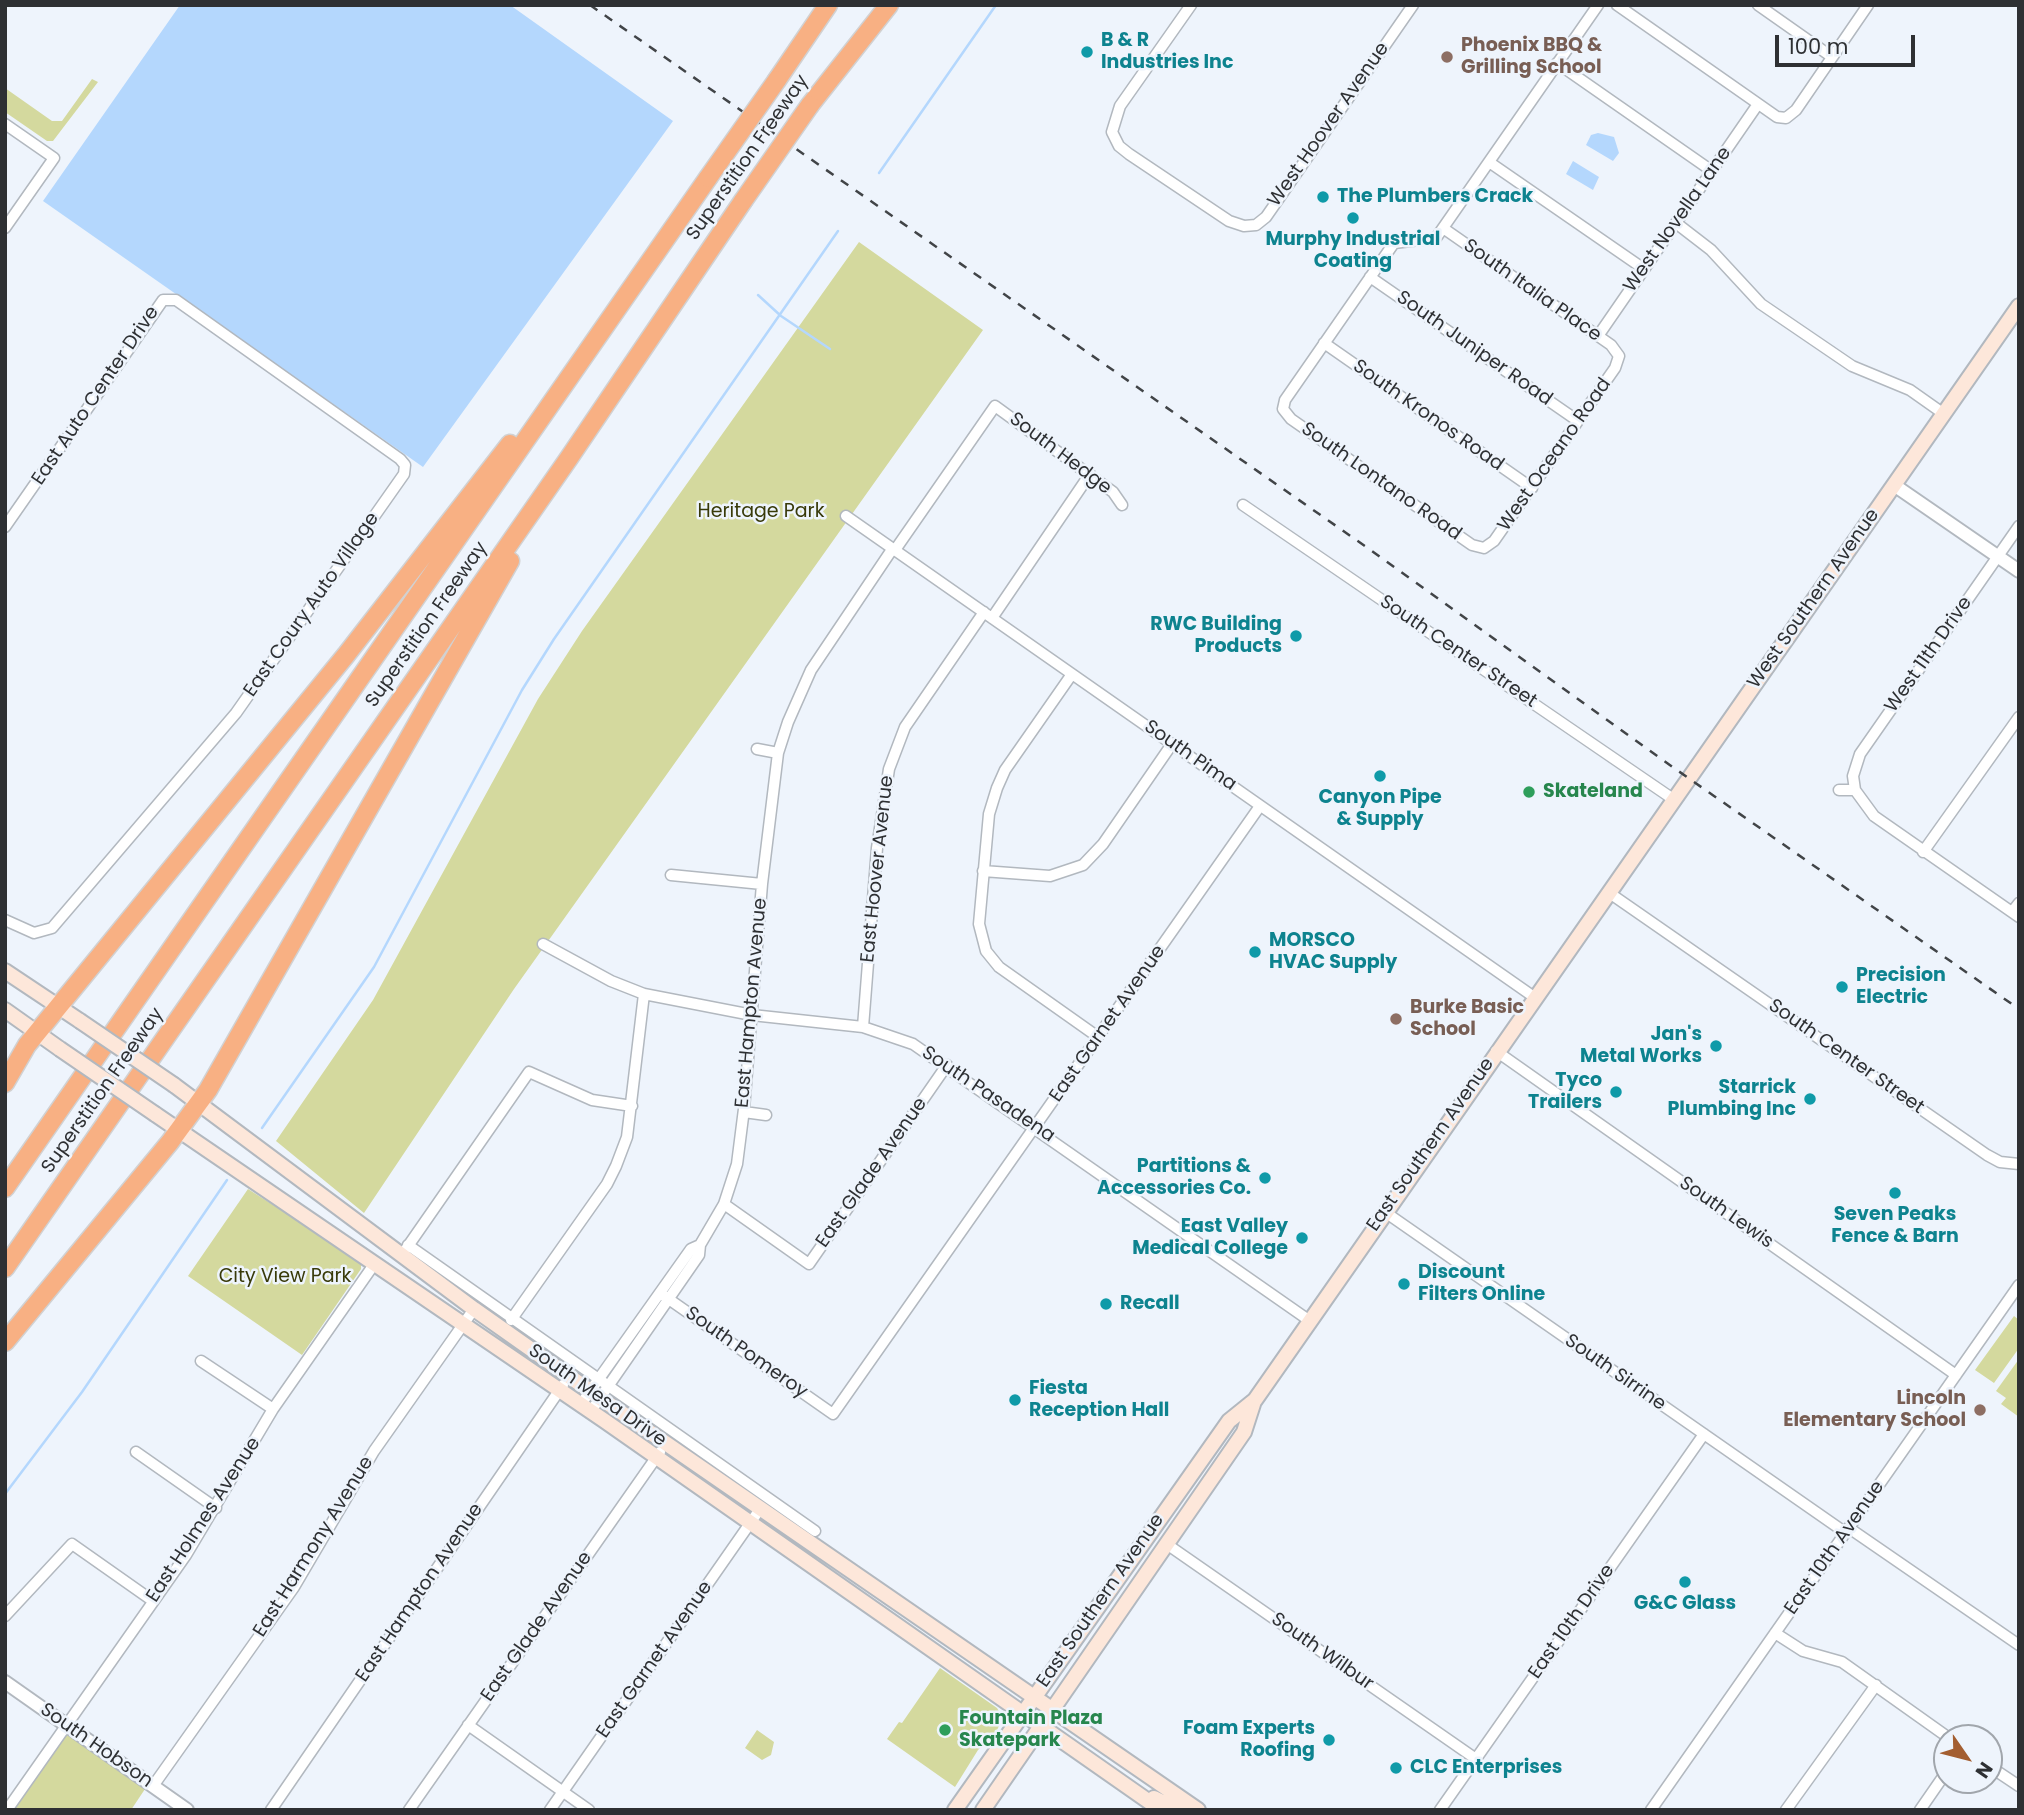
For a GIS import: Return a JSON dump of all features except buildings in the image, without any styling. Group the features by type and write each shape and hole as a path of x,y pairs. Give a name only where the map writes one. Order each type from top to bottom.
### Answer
{"highway":[{"name":"Superstition Freeway","path":"5,1188 828,5"},
{"name":"Superstition Freeway","path":"5,1268 569,458 880,5"},
{"path":"810,105 889,5"},
{"path":"5,1083 58,1006 346,655 638,278"},
{"path":"5,1342 199,1102 569,458"}],"main road":[{"name":"West Southern Avenue","path":"1608,892 2019,306"},
{"name":"East Southern Avenue","path":"955,1810 1229,1421 1255,1399 1608,892"},
{"name":"South Mesa Drive","path":"5,971 199,1102 405,1250 474,1309 569,1376 599,1389 666,1444 1198,1810"},
{"name":"South Mesa Drive","path":"5,1010 586,1408 1161,1810"},
{"name":"East Southern Avenue","path":"984,1810 1244,1433 1255,1399"},
{"path":"1168,1545 1163,1534 1166,1525 1199,1475 1200,1461"},
{"path":"1140,1795 1158,1799 1178,1810"}],"street":[{"name":"West Hoover Avenue","path":"1191,5 1120,106 1112,132 1119,146 1199,202 1233,223 1256,225 1266,217 1413,5"},
{"path":"1324,343 1394,243 1436,237 1598,5"},
{"path":"1617,5 1777,117 1786,118 1796,110 1868,5"},
{"path":"1758,5 1832,57"},
{"path":"1557,63 1712,171"},
{"name":"West Novella Lane","path":"1598,336 1758,104"},
{"path":"5,124 54,158 5,228"},
{"path":"1489,162 1644,269"},
{"path":"1676,223 1711,250 1761,304 1852,366 1910,390 1944,414"},
{"name":"South Italia Place","path":"1443,228 1611,345 1619,356"},
{"name":"South Juniper Road","path":"1370,277 1578,421"},
{"name":"East Auto Center Drive","path":"5,527 163,300"},
{"name":"East Coury Auto Village","path":"5,920 34,933 52,928 236,713 404,474 405,466 400,459 176,300 163,300"},
{"name":"South Lontano Road","path":"1324,343 1285,400 1283,409 1291,419 1472,545 1484,548"},
{"name":"South Kronos Road","path":"1324,343 1532,488"},
{"name":"West Oceano Road","path":"1484,548 1494,541 1532,488 1615,368 1619,356"},
{"name":"South Hedge","path":"995,407 1090,474 1113,492 1122,505"},
{"name":"East Hampton Avenue","path":"586,1408 664,1296 699,1255 700,1245 724,1204 737,1164 744,1112 762,884 778,753 788,722 811,670 995,407"},
{"name":"East Hoover Avenue","path":"863,1027 877,848 888,769 905,727 1090,474"},
{"path":"1894,485 2019,570"},
{"name":"South Center Street","path":"1243,505 1673,799"},
{"name":"South Pima","path":"846,516 1534,997"},
{"name":"West 11th Drive","path":"1855,790 1853,776 1860,754 2019,526"},
{"path":"1072,674 1005,770 997,788 989,814 979,924 981,937 991,958 1009,975 1098,1037"},
{"path":"1923,852 2019,717"},
{"path":"982,871 1050,876 1083,865 1103,844 1172,744"},
{"path":"757,749 778,753"},
{"path":"1839,790 1855,790 1874,816 2015,915 2019,903"},
{"name":"East Garnet Avenue","path":"833,1414 1260,806"},
{"path":"671,875 762,884"},
{"name":"South Center Street","path":"1608,892 1986,1155 2000,1162 2019,1164"},
{"name":"South Pasadena","path":"543,944 600,976 645,994 752,1015 863,1027 913,1044 947,1065 1310,1321"},
{"path":"511,1320 607,1184 627,1137 645,994"},
{"name":"South Lewis","path":"1496,1051 1956,1375"},
{"name":"East Glade Avenue","path":"724,1204 809,1264 947,1065"},
{"path":"405,1250 529,1072 584,1097 632,1106"},
{"path":"744,1112 766,1115"},
{"name":"South Sirrine","path":"1385,1212 1704,1434 2019,1645"},
{"name":"South Mesa Drive","path":"405,1250 511,1320 599,1389 815,1531"},
{"name":"East Holmes Avenue","path":"7,1810 216,1508 273,1409 375,1263"},
{"name":"East 10th Avenue","path":"1651,1810 2019,1285"},
{"name":"South Pomeroy","path":"664,1296 833,1414"},
{"name":"East Harmony Avenue","path":"153,1786 294,1587 374,1451 474,1309"},
{"path":"201,1361 273,1409"},
{"name":"East Hampton Avenue","path":"271,1810 569,1376"},
{"name":"East 10th Drive","path":"1440,1810 1704,1434"},
{"name":"East Glade Avenue","path":"409,1810 666,1444"},
{"path":"136,1452 216,1508"},
{"name":"East Garnet Avenue","path":"550,1810 760,1509"},
{"path":"5,1616 72,1544 153,1601"},
{"name":"South Wilbur","path":"1168,1545 1476,1759"},
{"path":"1775,1633 1803,1651 1842,1662 1933,1726"},
{"name":"South Hobson","path":"5,1682 187,1810"},
{"path":"1786,1810 1876,1685"},
{"path":"468,1726 589,1810"},
{"path":"2003,1775 2019,1786"},
{"path":"1920,1810 1933,1791"}],"green space":[{"path":"92,79 98,82 53,141 47,141 5,112 5,88 52,121 62,121"},
{"name":"Heritage Park","path":"859,242 983,330 514,989 364,1213 276,1141 373,1000 538,699 582,631"},
{"name":"City View Park","path":"248,1189 361,1261 361,1269 302,1355 188,1276"},
{"path":"2014,1316 2019,1320 2019,1348 1994,1383 1975,1370"},
{"path":"2019,1359 2019,1417 2001,1404 2006,1398 1996,1391"},
{"name":"Fountain Plaza Skatepark","path":"940,1668 997,1708 1003,1718 995,1734 978,1750 955,1787 887,1739 899,1722 902,1723"},
{"path":"66,1724 149,1783 131,1810 7,1810"},
{"path":"757,1730 774,1742 771,1755 762,1760 745,1748"}],"water":[{"path":"180,5 510,5 673,121 423,467 43,201"},
{"path":"1598,133 1614,137 1619,153 1613,161 1586,145 1591,135"},
{"path":"1573,161 1599,177 1593,190 1566,174"}],"waterway":[{"path":"879,173 996,5"},
{"path":"262,1128 374,967 522,690 554,639 838,231"},
{"path":"758,295 781,316 830,349"},
{"path":"5,1494 82,1392 227,1180"}],"railway":[{"path":"590,5 1372,551 1674,768 2019,1009"}],"place":[{"name":"B & R Industries Inc","path":"1087,52"},
{"name":"Phoenix BBQ & Grilling School","path":"1447,57"},
{"name":"The Plumbers Crack","path":"1323,197"},
{"name":"Murphy Industrial Coating","path":"1353,218"},
{"name":"RWC Building Products","path":"1296,636"},
{"name":"Canyon Pipe & Supply","path":"1380,776"},
{"name":"Skateland","path":"1529,792"},
{"name":"MORSCO HVAC Supply","path":"1255,952"},
{"name":"Precision Electric","path":"1842,987"},
{"name":"Burke Basic School","path":"1396,1019"},
{"name":"Jan's Metal Works","path":"1716,1046"},
{"name":"Tyco Trailers","path":"1616,1092"},
{"name":"Starrick Plumbing Inc","path":"1810,1099"},
{"name":"Partitions & Accessories Co.","path":"1265,1178"},
{"name":"Seven Peaks Fence & Barn","path":"1895,1193"},
{"name":"East Valley Medical College","path":"1302,1238"},
{"name":"Discount Filters Online","path":"1404,1284"},
{"name":"Recall","path":"1106,1304"},
{"name":"Fiesta Reception Hall","path":"1015,1400"},
{"name":"Lincoln Elementary School","path":"1980,1410"},
{"name":"G&C Glass","path":"1685,1582"},
{"name":"Fountain Plaza Skatepark","path":"945,1730"},
{"name":"Foam Experts Roofing","path":"1329,1740"},
{"name":"CLC Enterprises","path":"1396,1768"}]}
